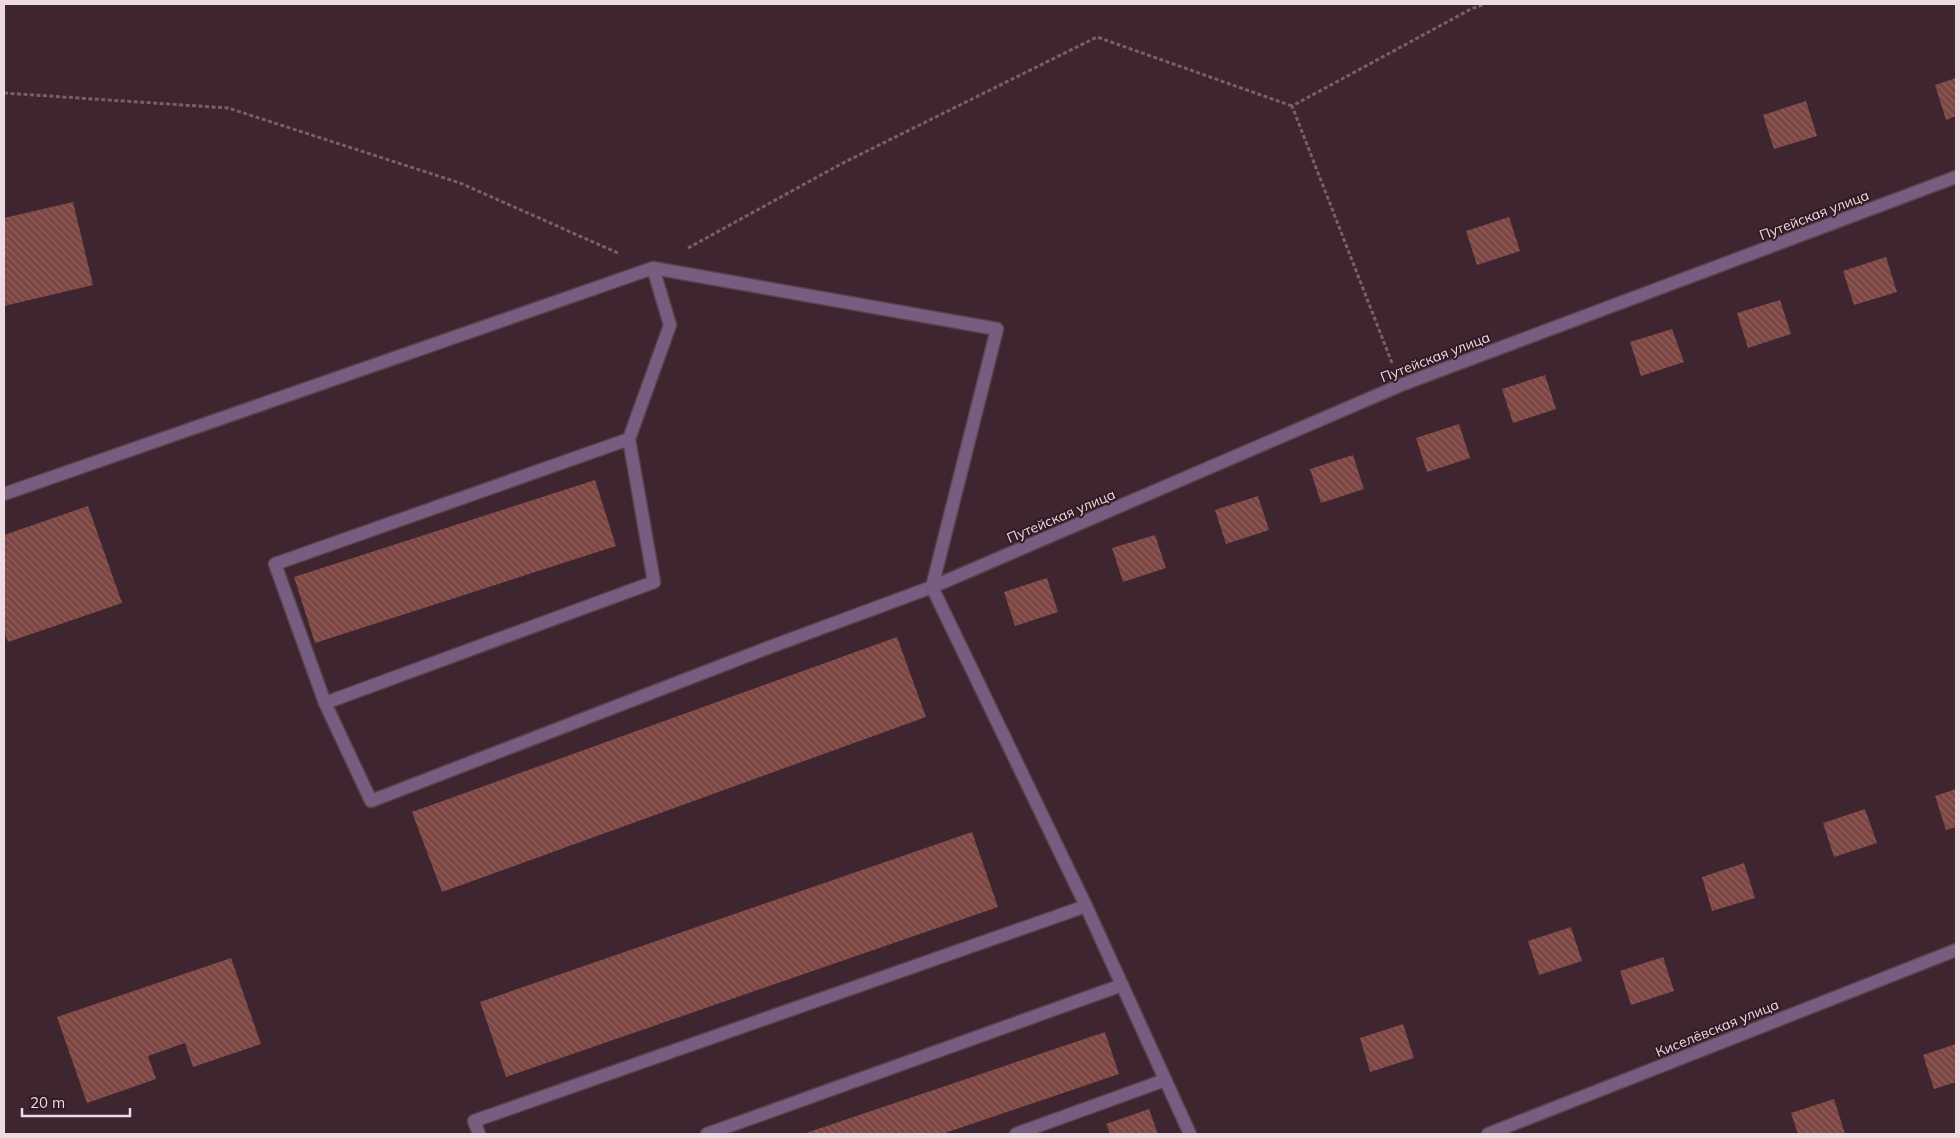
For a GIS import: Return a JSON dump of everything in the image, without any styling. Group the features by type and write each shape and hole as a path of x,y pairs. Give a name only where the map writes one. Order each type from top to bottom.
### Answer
{"street":[{"name":"Путейская улица","path":"325,703 371,801 762,650 932,587 1401,385 1956,177"},
{"path":"629,438 275,564 325,703 654,582 629,438 670,326 653,268"},
{"path":"4,494 653,268 997,329 932,587 1086,906 1190,1134"},
{"path":"479,1134 474,1121 1086,906"},
{"name":"Киселёвская улица","path":"1488,1134 1956,950"},
{"path":"707,1134 1122,985"},
{"path":"1016,1134 1165,1080"}],"path":[{"path":"4,93 228,108 460,183 653,268 841,164 1097,37 1292,106 1471,9 1485,4"},
{"path":"1292,106 1401,385"}],"building":[{"path":"1956,78 1956,116 1946,120 1935,85"},
{"path":"1806,101 1817,136 1774,149 1763,115"},
{"path":"73,202 93,285 4,306 4,218"},
{"path":"1509,217 1520,251 1477,265 1466,231"},
{"path":"1886,257 1897,292 1854,305 1843,271"},
{"path":"1780,300 1791,334 1748,348 1737,313"},
{"path":"1672,329 1684,362 1641,376 1630,342"},
{"path":"1545,375 1556,409 1513,423 1502,389"},
{"path":"1459,424 1470,458 1427,472 1416,438"},
{"path":"1353,455 1364,489 1321,503 1310,469"},
{"path":"595,480 616,546 315,643 294,577"},
{"path":"1258,496 1269,530 1226,544 1215,510"},
{"path":"88,506 122,603 8,642 4,630 4,535"},
{"path":"1155,535 1166,568 1123,582 1112,548"},
{"path":"1047,578 1058,612 1015,626 1004,592"},
{"path":"897,637 926,717 442,892 412,812"},
{"path":"1956,789 1956,827 1946,830 1935,796"},
{"path":"1865,809 1877,843 1834,857 1823,823"},
{"path":"972,832 998,907 506,1077 480,1002"},
{"path":"1744,863 1755,898 1712,911 1702,877"},
{"path":"1571,927 1582,961 1539,975 1528,941"},
{"path":"1663,957 1674,991 1631,1005 1620,971"},
{"path":"231,958 261,1044 193,1067 185,1043 148,1056 156,1079 87,1103 57,1017"},
{"path":"1403,1024 1414,1058 1370,1072 1360,1038"},
{"path":"1105,1032 1119,1074 942,1134 803,1134"},
{"path":"1956,1044 1956,1082 1934,1089 1923,1055"},
{"path":"1834,1099 1845,1134 1798,1134 1791,1113"},
{"path":"1149,1109 1158,1134 1110,1134 1106,1124"}]}
